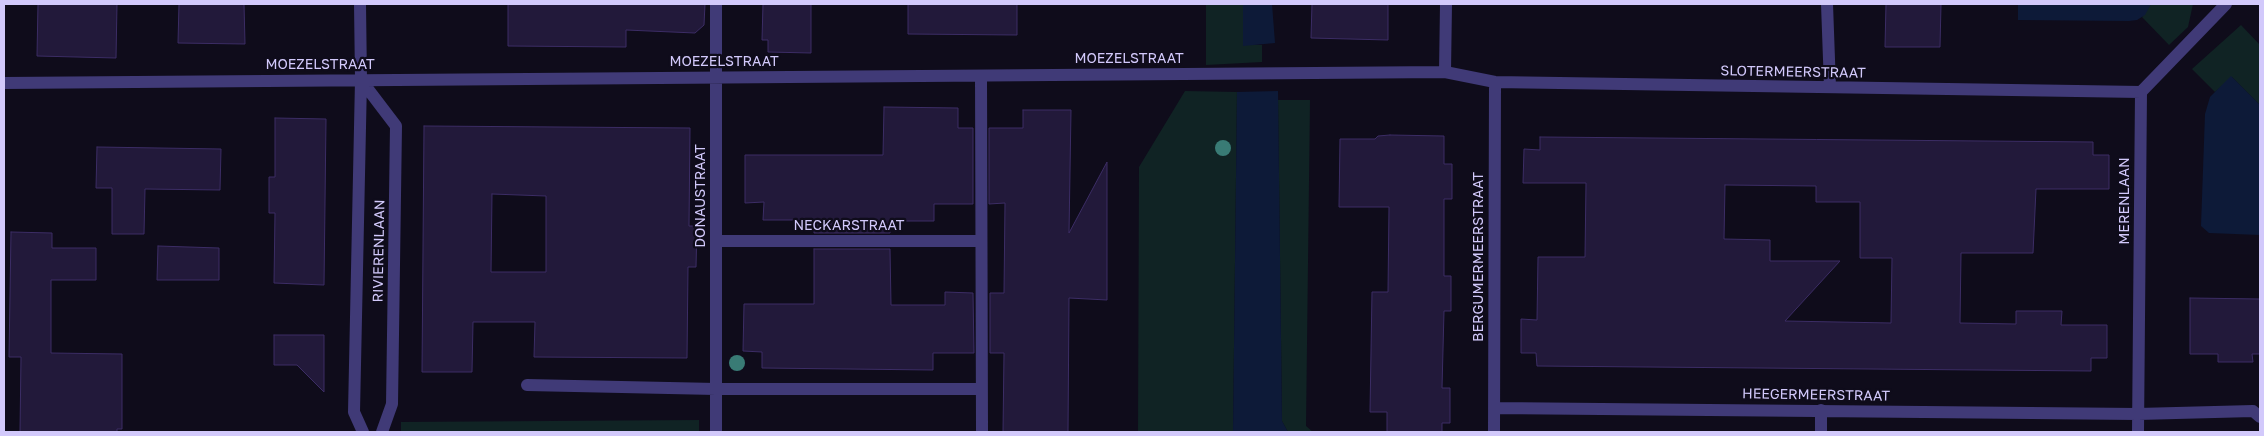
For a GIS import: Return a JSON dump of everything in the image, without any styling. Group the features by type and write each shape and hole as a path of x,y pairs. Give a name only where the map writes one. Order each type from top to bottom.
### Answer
{"street":[{"name":"RIVIERENLAAN","path":"360,4 361,80 354,412 362,432"},
{"name":"DONAUSTRAAT","path":"716,4 716,432"},
{"path":"1446,4 1446,72"},
{"path":"1827,4 1830,88"},
{"path":"2141,92 2226,4"},
{"name":"MOEZELSTRAAT","path":"4,82 1446,72"},
{"name":"SLOTERMEERSTRAAT","path":"1446,72 1495,82 2141,92"},
{"path":"981,76 982,432"},
{"name":"RIVIERENLAAN","path":"361,80 396,126 392,404 382,432"},
{"name":"BERGUMERMEERSTRAAT","path":"1494,432 1495,82"},
{"name":"MERENLAAN","path":"2138,432 2141,92"},
{"name":"NECKARSTRAAT","path":"716,241 981,241"},
{"path":"527,385 716,389 982,388"},
{"name":"HEEGERMEERSTRAAT","path":"1494,408 2138,414 2253,411 2260,417"},
{"path":"1821,410 1821,432"}],"green space":[{"path":"1206,4 1243,4 1243,45 1262,45 1262,62 1206,65"},
{"path":"2151,4 2193,4 2188,27 2169,45 2142,17"},
{"path":"2241,25 2260,45 2260,105 2232,77 2215,92 2192,69"},
{"path":"1185,91 1237,92 1233,432 1138,432 1139,167"},
{"path":"1278,100 1310,100 1306,426 1313,432 1288,432 1282,421"},
{"path":"699,420 699,432 401,432 401,422"}],"water":[{"path":"1243,4 1272,4 1275,43 1243,46"},
{"path":"2018,4 2151,4 2145,15 2137,20 2129,21 2018,20"},
{"path":"2231,76 2260,105 2260,235 2209,233 2201,226 2205,114 2210,97"},
{"path":"1278,91 1282,421 1288,432 1233,432 1237,92"}],"building":[{"path":"38,4 117,4 116,58 37,56"},
{"path":"179,4 244,4 245,44 178,43"},
{"path":"508,4 705,4 704,25 695,33 626,30 626,47 508,46"},
{"path":"763,4 811,4 811,53 768,52 768,40 762,40"},
{"path":"908,4 1017,4 1017,35 908,34"},
{"path":"1312,4 1388,4 1388,40 1311,38"},
{"path":"1886,4 1941,4 1940,47 1885,47"},
{"path":"884,107 958,108 958,128 973,128 973,204 934,204 934,221 890,221 890,233 814,233 814,220 763,220 764,202 745,203 745,155 883,155"},
{"path":"1023,110 1071,110 1069,233 1107,162 1107,300 1069,298 1068,432 1003,432 1004,353 990,353 990,293 1004,293 1005,203 989,204 989,128 1023,128"},
{"path":"275,118 326,119 324,285 274,283 275,213 269,213 269,177 275,177"},
{"path":"424,126 690,128 689,226 697,226 696,267 688,267 687,358 534,357 535,322 473,322 472,372 422,372","holes":["492,194 546,196 546,272 491,272"]},
{"path":"1378,136 1444,136 1444,164 1452,164 1452,199 1444,199 1444,276 1451,276 1451,311 1444,311 1442,388 1450,388 1450,423 1442,423 1442,432 1387,432 1387,412 1370,412 1372,292 1388,292 1389,207 1339,207 1340,139 1375,139"},
{"path":"1540,137 2093,142 2093,155 2109,155 2109,189 2036,189 2033,253 1961,253 1960,323 2016,324 2016,311 2062,311 2061,325 2107,325 2107,358 2091,358 2091,371 1537,366 1536,353 1521,353 1521,319 1537,320 1538,257 1585,257 1586,183 1523,183 1524,149 1540,150","holes":["1725,185 1816,186 1816,202 1860,202 1860,258 1892,258 1891,323 1785,321 1840,261 1770,261 1770,240 1724,239"]},
{"path":"97,147 221,149 220,190 145,189 144,234 112,234 112,188 96,188"},
{"path":"11,232 52,233 52,248 96,248 96,280 51,280 51,353 122,354 122,429 117,429 117,432 20,432 21,357 9,357"},
{"path":"158,246 219,248 219,280 157,280"},
{"path":"814,249 890,249 891,305 945,305 945,292 973,293 974,353 933,353 933,370 762,368 762,352 743,351 744,304 814,304"},
{"path":"2190,298 2260,299 2260,354 2252,354 2253,362 2218,362 2218,354 2190,354"},
{"path":"274,335 324,335 324,392 297,365 274,365"}]}
